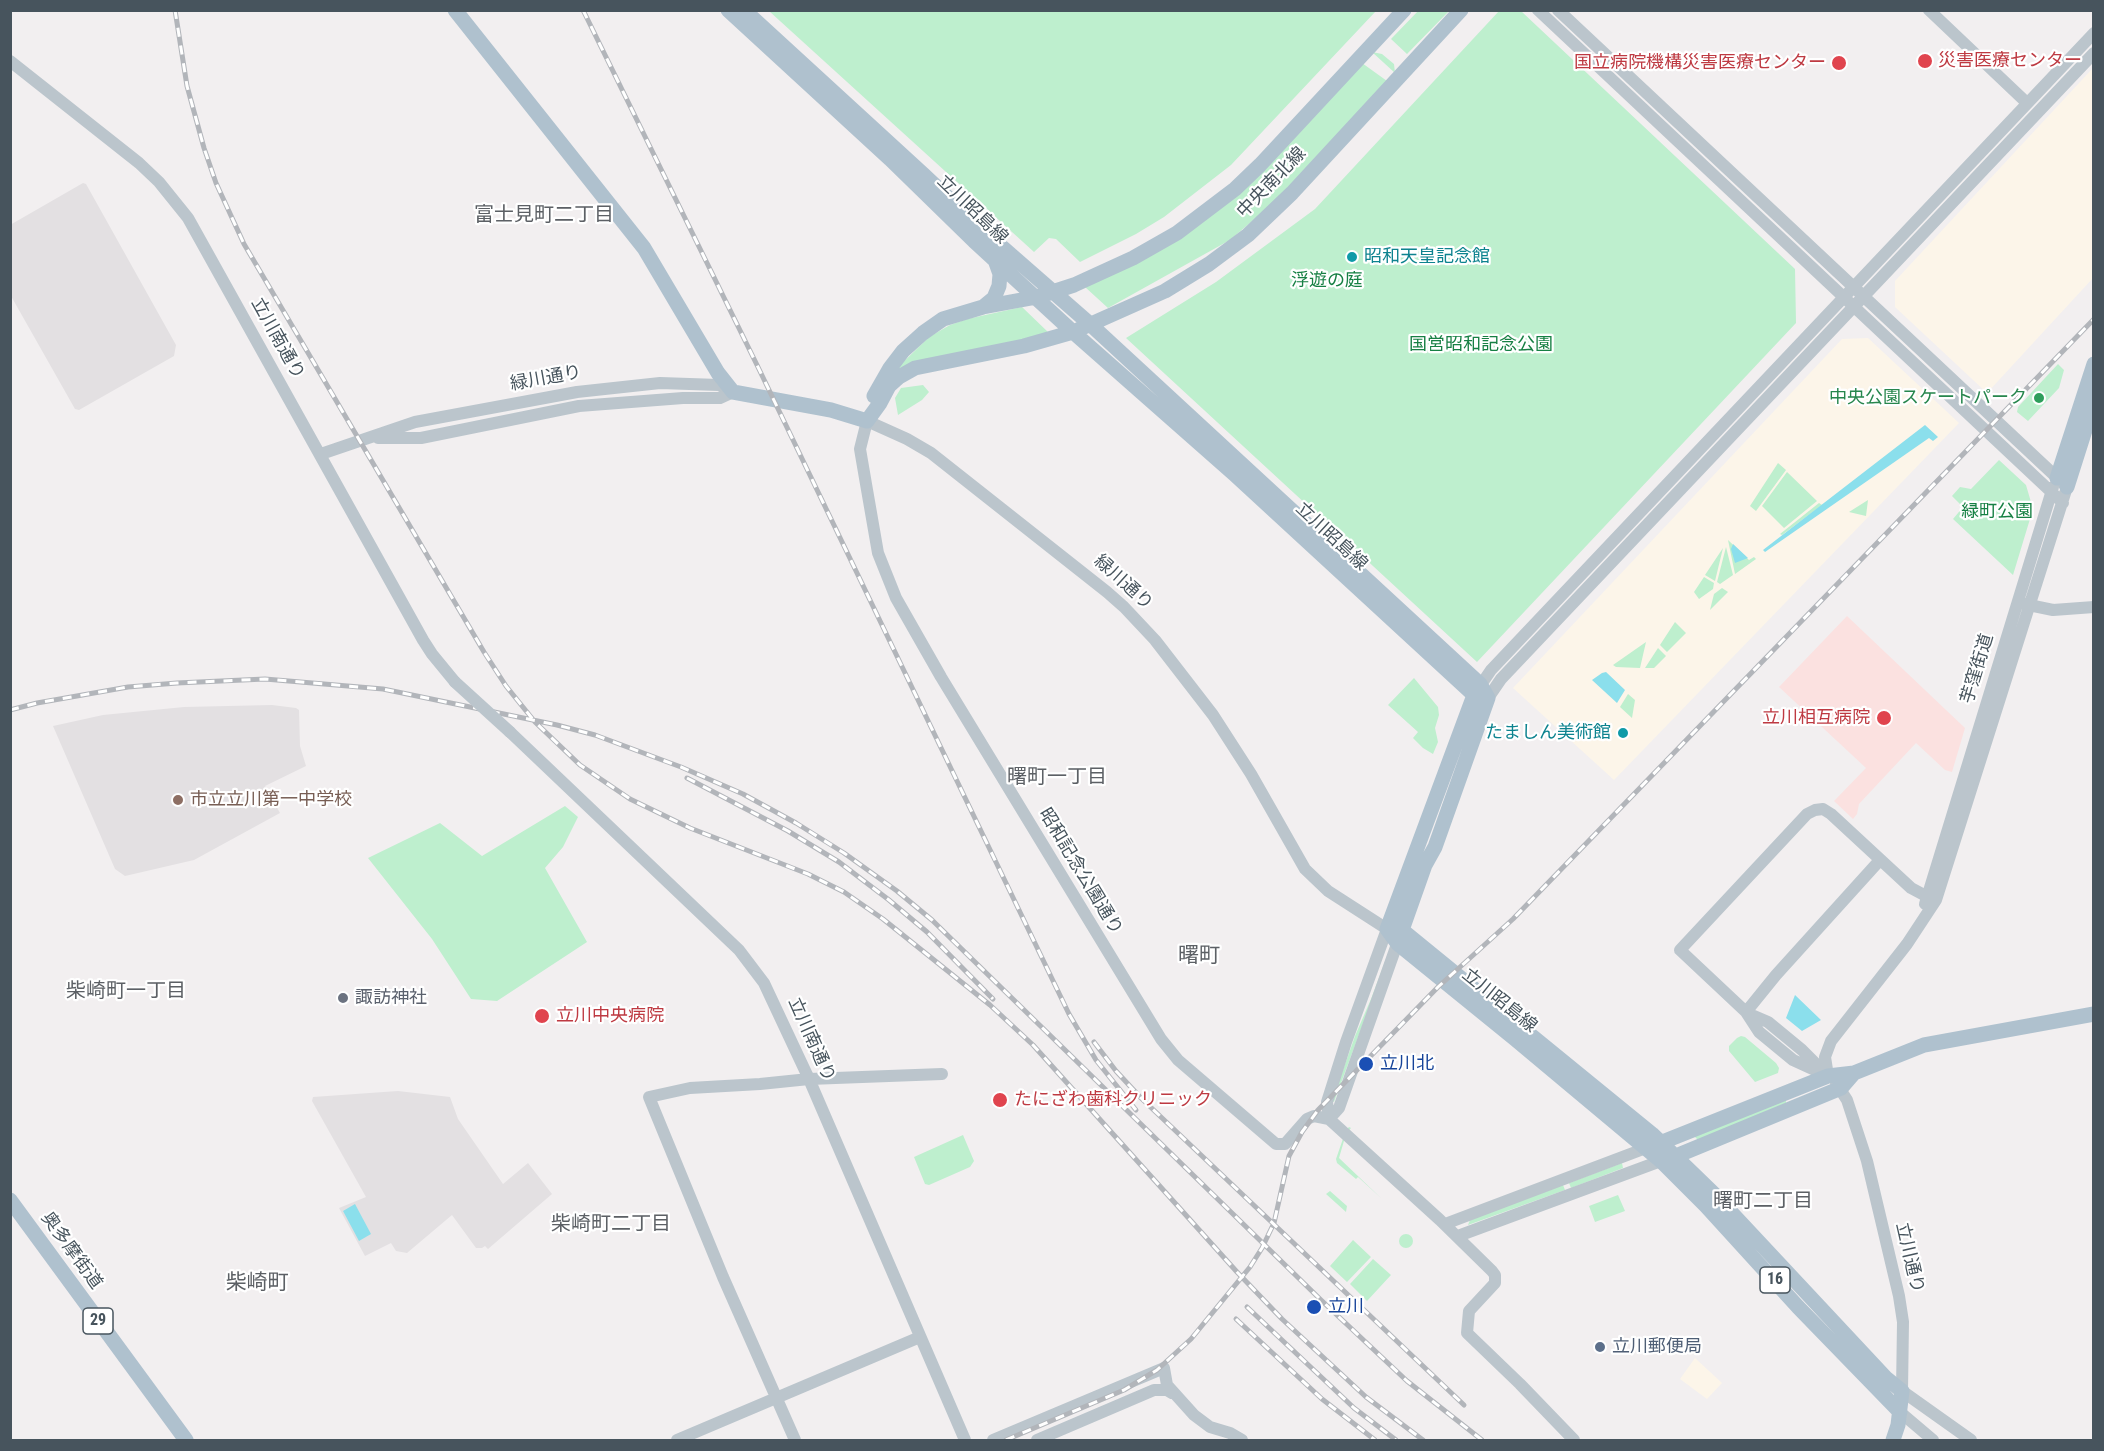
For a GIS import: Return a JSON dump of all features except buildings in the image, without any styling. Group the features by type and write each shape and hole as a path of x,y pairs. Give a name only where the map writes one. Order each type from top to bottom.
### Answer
{"main road":[{"path":"454,10 644,248 718,373 733,392"},
{"name":"立川昭島線","path":"728,10 890,159 994,259 1091,326 1481,692"},
{"name":"立川昭島線","path":"744,10 1044,295 1073,332 1481,692"},
{"name":"中央南北線","path":"867,421 872,399 896,359 912,342 943,320 983,307 1044,295 1093,278 1177,233 1214,206 1260,165 1404,10"},
{"name":"中央南北線","path":"867,421 894,382 915,368 1024,346 1091,326 1165,291 1209,264 1248,235 1292,193 1461,10"},
{"path":"983,307 994,298 999,286 1000,274 994,259"},
{"path":"2058,486 2094,364"},
{"name":"緑川通り","path":"733,392 831,410 867,421"},
{"path":"2058,486 2094,402"},
{"path":"1396,935 1481,692"},
{"name":"立川昭島線","path":"1396,935 1662,1142 1676,1156"},
{"name":"立川昭島線","path":"1396,935 1646,1148"},
{"path":"1646,1148 1828,1076 1854,1073 1924,1045 2094,1014"},
{"path":"1676,1156 1841,1088 1854,1073"},
{"name":"16","path":"1646,1148 1706,1206 1798,1307 1900,1412"},
{"name":"16","path":"1676,1156 1886,1378 1902,1391"},
{"name":"奥多摩街道","path":"10,1200 186,1440"},
{"name":"立川通り","path":"1893,1440 1900,1412 1902,1391"}],"street":[{"path":"1539,10 1848,302 2058,486"},
{"path":"1558,10 1857,292 2058,486"},
{"path":"1929,10 2027,103"},
{"path":"1481,692 1501,679 1848,302 2027,103 2094,33"},
{"path":"1857,292 2094,53"},
{"name":"立川南通り","path":"10,61 140,164 176,201 200,238 432,654 455,682 747,959 774,1000 965,1440"},
{"name":"緑川通り","path":"321,454 368,438 420,438 579,406 683,398 720,398 733,392"},
{"name":"緑川通り","path":"867,421 907,439 941,460 1124,608 1155,640 1213,715 1251,774 1305,869 1328,891 1396,935"},
{"name":"昭和記念公園通り","path":"867,421 861,442 861,454 875,539 887,579 916,636 1161,1039 1178,1060 1276,1144 1285,1144 1307,1119 1314,1116 1329,1119"},
{"name":"芋窪街道","path":"1941,872 2031,606 2063,503 2058,486"},
{"name":"芋窪街道","path":"1941,872 2017,602 2058,486"},
{"path":"2017,602 2053,610 2094,607"},
{"path":"1841,1088 1802,1050 1768,1022 1746,1012 1680,950 1812,811 1819,809 1827,811 1911,888 1931,898"},
{"path":"1746,1012 1776,975 1881,860"},
{"path":"1828,1076 1825,1058 1831,1041 1911,938 1922,919 1941,872"},
{"path":"1329,1119 1339,1108 1396,935"},
{"path":"1396,935 1346,1042 1327,1102 1329,1119 1458,1236 1492,1271 1496,1279 1494,1286 1470,1311 1467,1333 1574,1440"},
{"path":"795,1440 723,1277 649,1097 690,1088 809,1079 942,1074"},
{"name":"立川通り","path":"1841,1088 1867,1161 1899,1296 1903,1322 1902,1391"},
{"path":"1445,1224 1646,1148"},
{"path":"1458,1236 1676,1156"},
{"path":"678,1440 920,1337"},
{"path":"1164,1368 1164,1378 1172,1393"},
{"path":"1164,1368 1172,1384 1214,1424 1215,1435"},
{"path":"993,1440 1164,1368"},
{"path":"1037,1440 1154,1390 1167,1390 1172,1393 1215,1435"},
{"path":"1902,1391 1971,1440"},
{"path":"1900,1412 1933,1440"},
{"path":"1215,1435 1230,1433 1242,1440"}],"shaded area":[{"path":"2093,68 2093,278 1987,393 1895,307 1895,281"},
{"path":"83,183 86,184 176,345 174,356 79,410 75,409 11,296 10,225"},
{"path":"1868,338 1959,423 1614,780 1513,688 1842,339"},
{"name":"立川相互病院","path":"1847,616 1965,728 1952,772 1945,770 1916,743 1859,804 1857,814 1853,819 1834,801 1866,768 1779,687"},
{"name":"市立立川第一中学校","path":"272,705 299,710 300,746 306,766 265,786 280,813 194,860 125,876 115,869 53,726 103,715 184,707"},
{"path":"398,1091 450,1097 458,1119 503,1184 528,1163 552,1194 488,1249 485,1246 476,1248 452,1215 407,1253 396,1251 391,1243 365,1256 339,1208 366,1197 312,1101 313,1097"},
{"path":"1695,1358 1722,1383 1707,1399 1680,1379"}],"green space":[{"path":"1419,10 1449,11 1407,54 1391,39"},
{"path":"769,11 1376,11 1231,165 1164,217 1080,262 1056,239 1049,238 1034,252"},
{"name":"国営昭和記念公園","path":"1499,11 1521,11 1795,269 1796,323 1477,662 1126,338 1216,282 1315,209"},
{"path":"1372,52 1382,54 1394,64 1395,73"},
{"path":"1362,63 1387,81 1278,199 1230,240 1108,308 1085,287 1174,242"},
{"path":"1022,307 1049,333 892,373 929,337 950,325"},
{"name":"中央公園スケートパーク","path":"2058,364 2064,370 2059,388 2028,421 2017,412 2018,407"},
{"path":"923,385 929,392 922,400 898,415 895,398 901,388"},
{"name":"緑町公園","path":"1999,460 2026,485 2033,509 2013,575 1953,519 1963,507 1952,496 1960,487 1971,489"},
{"path":"1778,463 1786,470 1756,511 1750,506"},
{"path":"1787,472 1817,501 1784,528 1762,506"},
{"path":"1868,500 1866,516 1849,512"},
{"path":"1819,503 1822,505 1782,535 1780,534"},
{"path":"1728,540 1749,560 1754,557 1756,559 1735,574"},
{"path":"1726,547 1733,575 1720,584 1717,582"},
{"path":"1723,548 1715,581 1705,575"},
{"path":"1704,577 1714,583 1713,589 1699,599 1694,592"},
{"path":"1722,588 1728,592 1710,610 1714,594"},
{"path":"1675,622 1686,633 1667,652 1660,645"},
{"path":"1646,642 1640,668 1613,665"},
{"path":"1658,648 1666,656 1654,668 1645,668"},
{"path":"1414,678 1438,707 1439,715 1435,728 1438,742 1433,754 1413,738 1418,732 1388,705"},
{"path":"1628,694 1635,700 1632,718 1620,707"},
{"path":"565,806 578,817 563,847 545,868 587,942 497,1001 471,999 432,939 368,858 440,823 482,856"},
{"path":"1386,959 1334,1102 1332,1101 1355,1036"},
{"path":"1741,1036 1776,1063 1779,1068 1778,1073 1755,1082 1729,1051 1729,1046"},
{"path":"1786,1100 1786,1103 1698,1140 1694,1136"},
{"path":"1351,1128 1346,1134 1339,1158 1382,1199 1358,1177 1356,1179 1337,1163 1336,1159 1346,1130"},
{"path":"963,1135 974,1161 970,1167 929,1185 925,1184 914,1157"},
{"path":"1622,1163 1623,1168 1571,1188 1569,1183"},
{"path":"1563,1185 1565,1190 1468,1225 1470,1220"},
{"path":"1330,1191 1347,1206 1346,1212 1326,1194"},
{"path":"1618,1195 1625,1211 1595,1222 1589,1206"},
{"path":"1406,1234 1411,1236 1413,1241 1411,1246 1406,1248 1401,1246 1399,1241 1401,1236"},
{"path":"1353,1240 1371,1257 1347,1282 1330,1266"},
{"path":"1373,1259 1391,1275 1367,1301 1350,1284"}],"water":[{"path":"1925,425 1938,437 1933,441 1929,438 1765,552 1763,550"},
{"path":"1733,544 1748,558 1735,563 1731,549"},
{"path":"1606,672 1625,690 1617,703 1592,680"},
{"path":"1795,995 1821,1020 1802,1031 1786,1018"},
{"path":"355,1204 371,1234 359,1241 343,1211"}],"railway":[{"path":"175,10 187,86 204,148 216,183 244,244 484,652 506,686 535,722 580,765 630,799 690,828 808,874 844,892 883,919 990,1005 1033,1045 1282,1319 1366,1397 1423,1440"},
{"path":"583,10 757,365 1069,1014 1096,1060 1136,1110"},
{"path":"1006,1440 1124,1390 1157,1370 1191,1339 1250,1267 1262,1248 1274,1223 1289,1156 1302,1132 1318,1110 1438,987 1513,919 2094,319"},
{"path":"10,710 128,687 177,683 265,679 383,689 595,735 681,767 743,794 844,853 897,891 932,920 1321,1300 1407,1381 1482,1440"},
{"path":"687,778 788,831 839,862 927,932 993,999"},
{"path":"1094,1042 1141,1098 1464,1405"},
{"path":"1247,1307 1354,1408 1396,1440"},
{"path":"1236,1319 1322,1399 1375,1440"}],"place":[{"name":"災害医療センター","path":"1925,61"},
{"name":"国立病院機構災害医療センター","path":"1839,63"},
{"name":"昭和天皇記念館","path":"1352,257"},
{"name":"中央公園スケートパーク","path":"2039,398"},
{"name":"立川相互病院","path":"1884,718"},
{"name":"たましん美術館","path":"1623,733"},
{"name":"市立立川第一中学校","path":"178,800"},
{"name":"諏訪神社","path":"343,998"},
{"name":"立川中央病院","path":"542,1016"},
{"name":"立川北","path":"1366,1064"},
{"name":"たにざわ歯科クリニック","path":"1000,1100"},
{"name":"立川","path":"1314,1307"},
{"name":"立川郵便局","path":"1600,1347"}],"district":[{"name":"富士見町二丁目","path":"544,216"},
{"name":"曙町一丁目","path":"1057,778"},
{"name":"曙町","path":"1199,957"},
{"name":"柴崎町一丁目","path":"126,992"},
{"name":"曙町二丁目","path":"1763,1202"},
{"name":"柴崎町二丁目","path":"611,1225"},
{"name":"柴崎町","path":"257,1284"}],"park label":[{"name":"浮遊の庭","path":"1327,281"}]}
